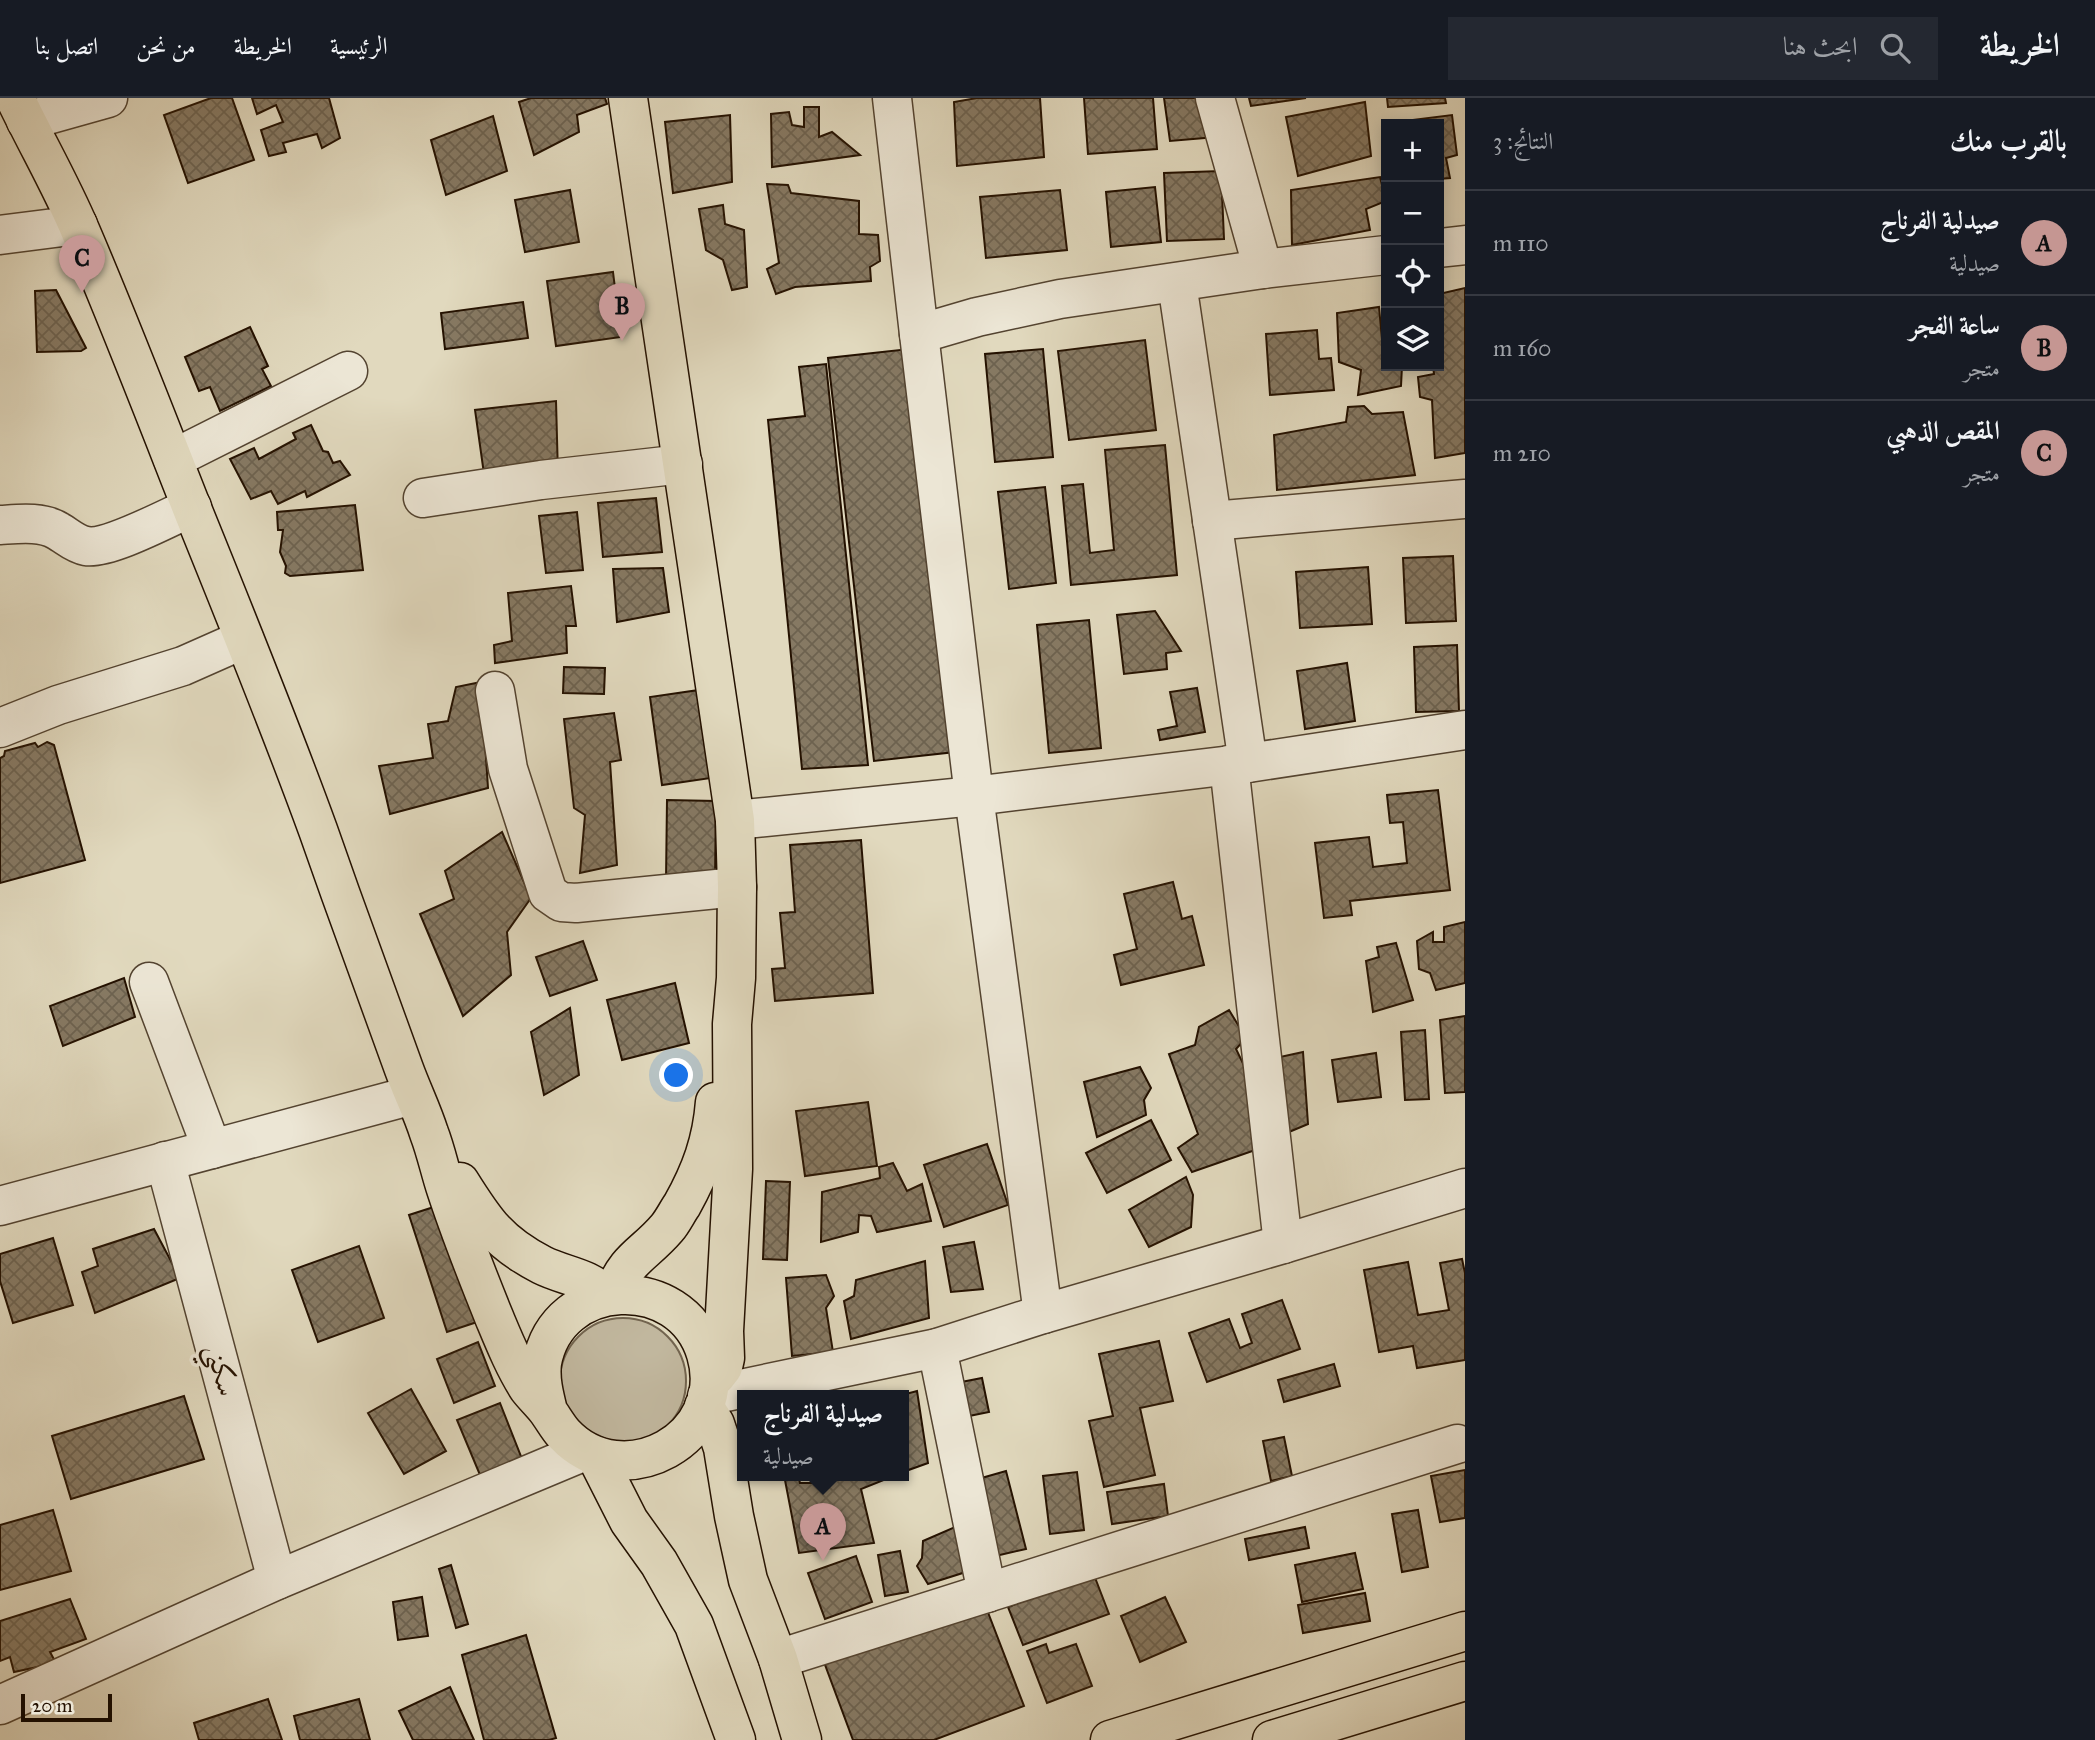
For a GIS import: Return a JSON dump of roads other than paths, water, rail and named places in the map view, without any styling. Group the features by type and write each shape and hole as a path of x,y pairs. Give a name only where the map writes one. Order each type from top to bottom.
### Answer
{"main road":[{"path":"21,110 78,225 293,761 429,1133 477,1276 502,1336 530,1392 548,1411 557,1427 591,1454 618,1461 640,1460 661,1454 679,1442 694,1426 725,1358 724,1331 733,1169 732,1024 736,978 737,887 735,820 628,98"},
{"path":"609,1295 625,1269 670,1225 704,1161 714,1116 717,1021 736,978"},
{"path":"429,1133 487,1224 510,1247 544,1266 588,1282 609,1295"},
{"path":"548,1411 542,1387 542,1363 550,1340 564,1320 583,1305 609,1295 638,1294 662,1301 682,1315 698,1334 707,1356 707,1394 723,1448 748,1580 778,1660 802,1740"},
{"path":"591,1454 694,1625 736,1740"},
{"path":"1110,1740 1460,1631"},
{"path":"1272,1740 1345,1729 1465,1681"}],"street":[{"path":"21,110 108,98"},
{"path":"892,98 974,796 1043,1314"},
{"path":"1215,98 1263,270"},
{"path":"0,235 78,225"},
{"path":"1444,247 1465,245"},
{"path":"919,334 977,317 1060,299 1381,255"},
{"path":"1177,283 1212,521 1239,764 1283,1244"},
{"path":"173,459 348,371"},
{"path":"423,498 541,480 683,464"},
{"path":"1212,521 1465,499"},
{"path":"0,526 18,524 52,528 79,544 96,546 192,507"},
{"path":"0,728 58,705 183,666 244,639"},
{"path":"495,691 508,769 548,893 561,902 576,903 737,887"},
{"path":"735,820 974,796 1239,764 1465,730"},
{"path":"149,982 212,1149"},
{"path":"0,1206 414,1095"},
{"name":"سكني","path":"165,1161 277,1580"},
{"path":"707,1394 937,1348 1465,1188"},
{"path":"937,1348 987,1593"},
{"path":"778,1660 1457,1444"},
{"path":"0,1705 277,1580 591,1454"}],"place":[{"name":"المقص الذهبي","path":"82,293"},
{"name":"ساعة الفجر","path":"622,341"},
{"name":"صيدلية الفرناج","path":"823,1561"}]}
